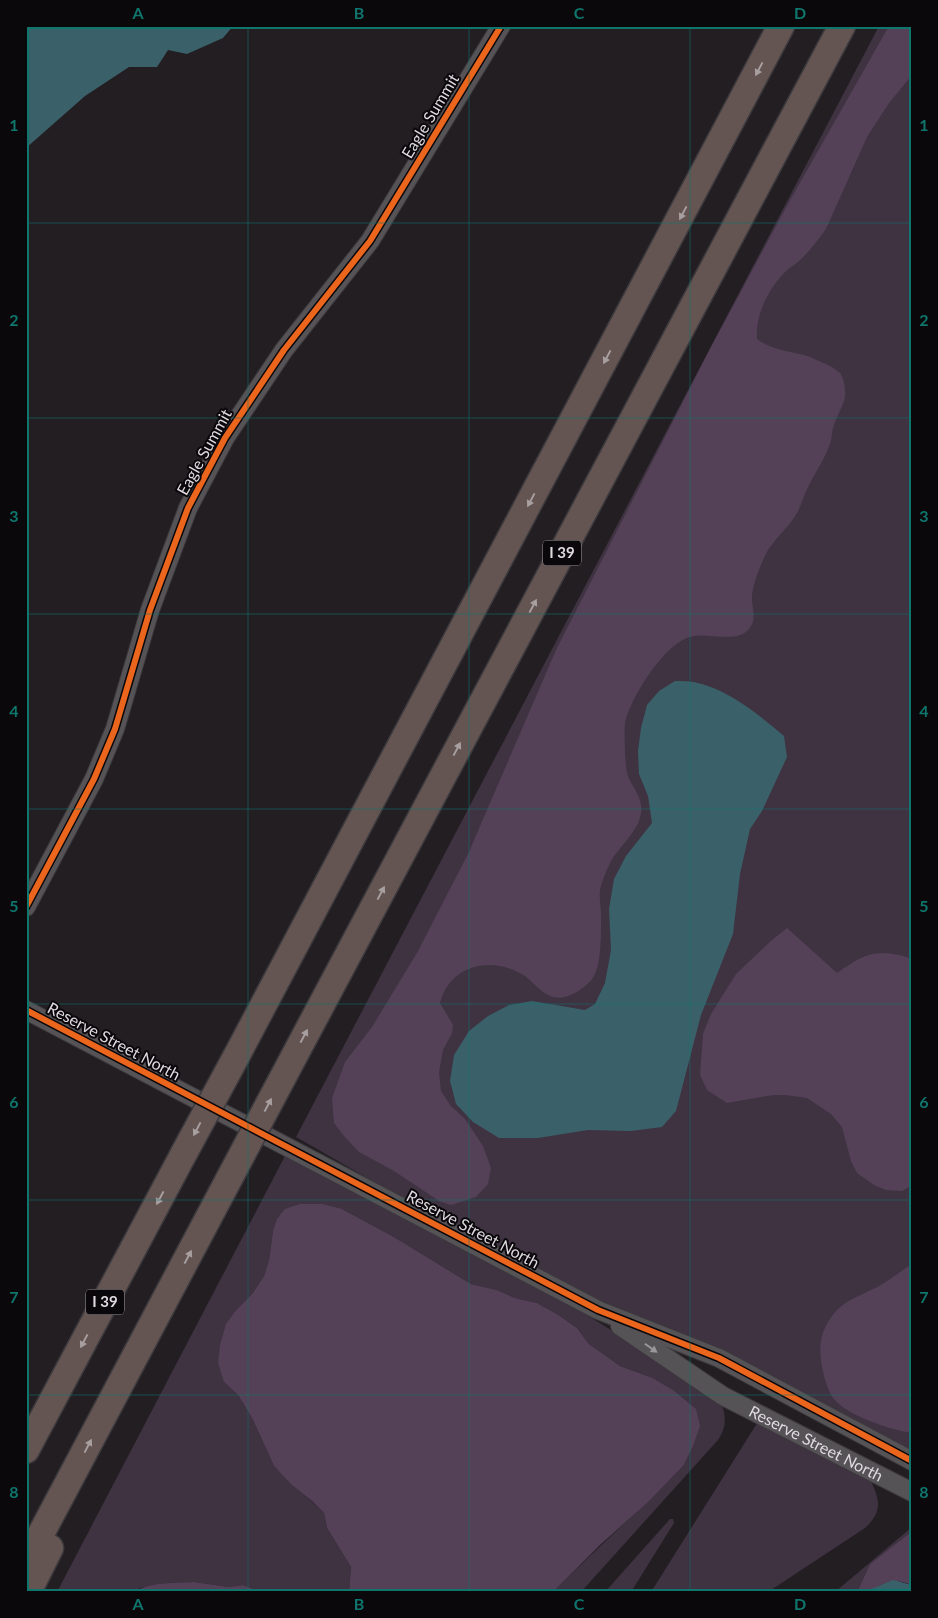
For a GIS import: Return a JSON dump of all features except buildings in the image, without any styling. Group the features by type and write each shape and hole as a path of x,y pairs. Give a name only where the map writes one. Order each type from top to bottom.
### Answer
{"highway":[{"name":"I 39","path":"26,1450 782,26"},
{"name":"I 39","path":"26,1562 842,26"},
{"path":"28,1592 66,1517 65,1489"}],"street":[{"name":"Eagle Summit","path":"26,907 94,779 112,737 150,610 188,508 225,438 284,350 370,241 501,26"},
{"name":"Reserve Street North","path":"26,1010 598,1310 719,1358 912,1461"},
{"name":"Reserve Street North","path":"598,1310 723,1396 912,1492"}],"shaded area":[{"path":"879,26 912,26 912,1461 772,1388 598,1310 296,1137"},
{"path":"889,26 912,26 912,75 889,103 867,137 826,229 806,254 779,278 764,303 758,321 757,339 763,343 774,348 815,359 840,373 845,397 833,427 829,446 807,488 797,513 771,546 762,562 753,591 754,618 751,626 746,632 731,637 697,636 680,642 660,660 650,673 628,712 625,723 627,773 640,801 641,813 631,835 611,861 601,886 600,948 598,966 592,979 584,987 569,996 558,998 545,993 525,976 513,970 487,965 474,967 463,972 453,979 445,990 440,1003 453,1025 452,1033 443,1050 439,1072 441,1091 450,1105 465,1119 483,1146 491,1168 488,1184 476,1197 451,1205 439,1201 394,1171 359,1152 334,1123 332,1098 345,1062 372,1027 417,953 468,854 556,650 710,349 789,202"},
{"path":"787,928 837,973 863,957 877,953 898,955 912,960 912,1185 902,1191 886,1190 874,1185 857,1173 851,1161 842,1127 831,1114 807,1098 773,1095 727,1103 707,1090 700,1075 703,1034 711,1014 736,974"},
{"path":"286,1154 571,1305 659,1360 721,1402 725,1421 723,1431 718,1440 581,1592 553,1592 683,1466 673,1390 653,1378 620,1366 589,1344 577,1328 537,1303 471,1284 394,1237 342,1209 273,1231 269,1260 264,1276 252,1294 237,1309 224,1382 238,1395 252,1418 274,1466 324,1513 327,1528 351,1567 349,1592 261,1592 243,1585 229,1587 194,1582 170,1583 140,1588 134,1592 57,1592"},
{"path":"300,1204 322,1204 342,1209 394,1237 471,1284 537,1303 577,1328 589,1344 620,1366 653,1378 673,1390 696,1409 700,1426 683,1466 553,1592 349,1592 351,1567 327,1528 324,1513 274,1466 252,1418 238,1395 224,1382 218,1363 220,1345 226,1324 237,1309 252,1294 264,1276 277,1219 285,1209"},
{"path":"912,1264 912,1431 906,1432 867,1420 840,1405 834,1399 827,1386 822,1369 820,1351 824,1329 841,1306 883,1284"},
{"path":"759,1420 870,1479 878,1499 875,1516 865,1528 768,1592 651,1592"},
{"path":"670,1519 673,1519 674,1523 631,1592 605,1592"},
{"path":"912,1527 912,1531 870,1564 857,1592 835,1592"},
{"path":"912,1531 912,1585 896,1581 857,1592 870,1564"},
{"path":"194,1582 229,1587 243,1585 261,1592 134,1592 147,1586"}],"water":[{"path":"26,26 233,26 223,38 187,54 168,50 157,67 129,67 85,96 26,148"},
{"path":"675,681 707,685 742,703 784,736 787,757 762,811 750,829 740,874 733,934 701,1015 676,1111 662,1127 631,1131 588,1130 538,1138 499,1138 473,1122 456,1104 450,1081 454,1055 469,1031 488,1016 509,1005 532,1001 585,1010 595,1004 605,983 611,950 609,909 614,879 626,856 652,823 648,796 639,774 638,751 641,728 647,705 659,691"},
{"path":"893,1580 912,1585 912,1592 864,1592"}],"cycle path":[{"path":"26,907 94,779 115,729 150,610 188,508 225,438 284,350 370,241 501,26"},
{"path":"26,1010 598,1310 719,1358 912,1461"}]}
